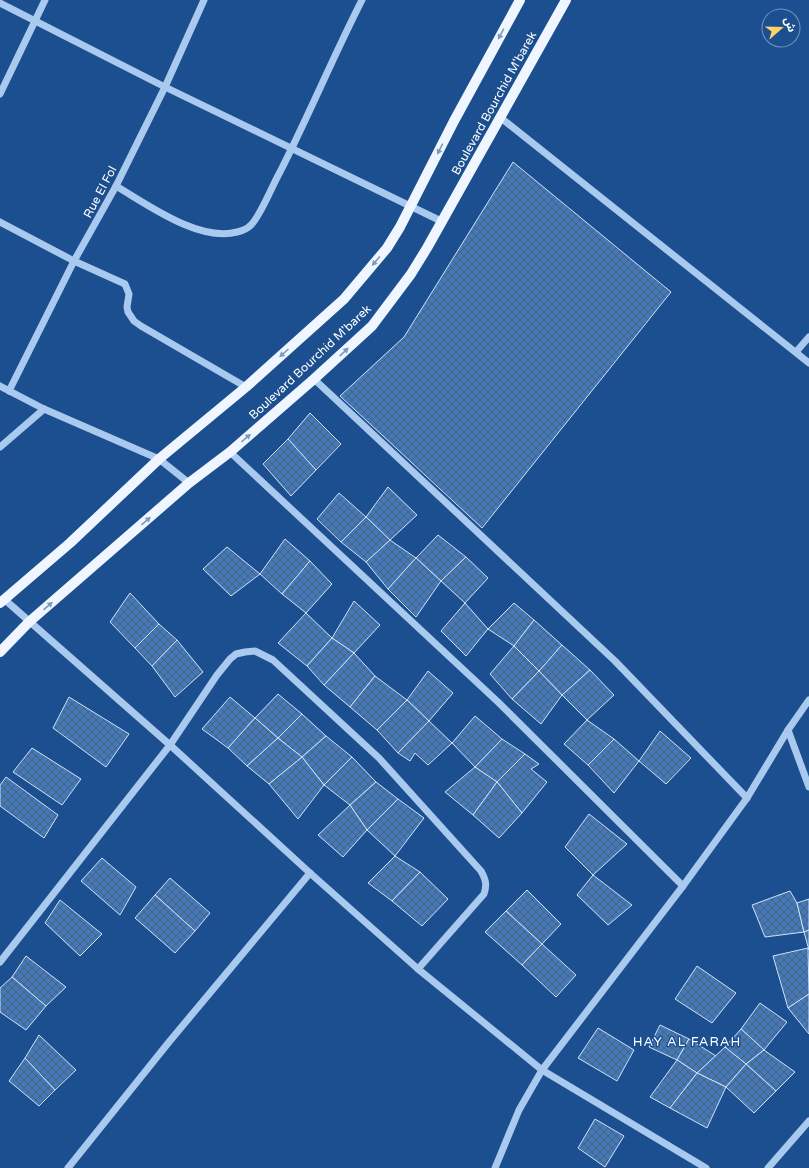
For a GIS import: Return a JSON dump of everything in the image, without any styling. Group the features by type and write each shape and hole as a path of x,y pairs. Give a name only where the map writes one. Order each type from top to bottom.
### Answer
{"main road":[{"name":"Boulevard Bourchid M'barek","path":"2,601 70,543 160,459 246,387 344,299 387,248 400,227 520,0"},
{"name":"Boulevard Bourchid M'barek","path":"0,652 30,622 189,483 230,452 372,326 411,274 443,222 566,0"}],"street":[{"path":"0,94 34,20 45,0"},
{"name":"Rue El Fol","path":"9,391 74,261 116,186 165,87 204,0"},
{"path":"116,186 183,225 218,234 236,233 243,231 250,226 258,214 292,148 361,0"},
{"path":"0,3 165,87 443,222"},
{"path":"501,118 809,363"},
{"path":"0,222 74,261 125,284 129,294 127,308 128,312 141,326 246,387"},
{"path":"796,352 809,337"},
{"path":"314,379 615,661 748,798"},
{"path":"0,386 44,409 160,459 189,483"},
{"path":"0,447 44,409"},
{"path":"230,452 498,702 683,886"},
{"path":"2,601 30,622 170,745 418,969 542,1070 706,1168"},
{"path":"0,962 170,745 217,675 230,659 236,654 255,651 273,660 378,758 481,871 486,880 484,894 418,969"},
{"path":"496,1168 519,1110 542,1070 683,886 748,798 788,730 809,700"},
{"path":"788,730 809,787"},
{"path":"68,1168 169,1042 310,873"},
{"path":"768,1168 809,1121"}],"building":[{"path":"513,162 671,292 482,528 340,396 404,337"},
{"path":"310,413 341,444 316,470 288,439"},
{"path":"288,439 316,470 291,496 263,464"},
{"path":"388,487 417,515 390,540 366,517"},
{"path":"339,493 366,517 341,542 317,519"},
{"path":"366,517 390,540 366,562 341,542"},
{"path":"438,535 466,557 441,581 416,558"},
{"path":"285,539 310,561 282,594 260,574"},
{"path":"390,540 416,558 388,589 366,562"},
{"path":"227,547 260,574 231,596 203,569"},
{"path":"466,557 488,578 465,603 441,581"},
{"path":"416,558 441,581 416,617 388,589"},
{"path":"310,561 332,584 306,613 282,594"},
{"path":"130,593 159,624 135,648 110,622"},
{"path":"354,601 380,625 354,653 332,638"},
{"path":"465,603 488,629 466,656 441,631"},
{"path":"514,603 534,620 514,646 488,629"},
{"path":"306,613 332,638 307,666 278,643"},
{"path":"534,620 562,645 539,671 514,646"},
{"path":"159,624 177,640 152,666 135,648"},
{"path":"332,638 354,653 324,685 307,666"},
{"path":"177,640 203,672 175,697 152,666"},
{"path":"562,645 590,670 562,695 539,671"},
{"path":"514,646 539,671 512,699 490,674"},
{"path":"354,653 375,676 350,707 324,685"},
{"path":"590,670 614,695 587,720 562,695"},
{"path":"428,671 453,693 429,721 407,700"},
{"path":"539,671 562,695 541,724 512,699"},
{"path":"375,676 407,700 377,730 350,707"},
{"path":"278,694 302,714 278,738 255,718"},
{"path":"69,697 129,734 106,767 53,728"},
{"path":"230,697 255,718 228,748 202,729"},
{"path":"407,700 429,721 398,753 377,730"},
{"path":"302,714 326,736 302,757 278,738"},
{"path":"475,716 502,739 475,767 452,743"},
{"path":"255,718 278,738 247,766 228,748"},
{"path":"587,720 614,739 588,765 564,744"},
{"path":"429,721 452,743 428,765 415,753 410,761 398,753"},
{"path":"660,731 691,758 666,784 639,761"},
{"path":"326,736 352,757 324,785 302,757"},
{"path":"278,738 302,757 269,784 247,766"},
{"path":"502,739 525,754 497,782 475,767"},
{"path":"614,739 639,761 614,793 588,765"},
{"path":"32,748 81,779 62,805 13,772"},
{"path":"525,754 539,764 531,769 547,782 522,813 497,782"},
{"path":"302,757 324,785 298,819 269,784"},
{"path":"352,757 376,782 350,805 324,785"},
{"path":"475,767 497,782 473,815 445,792"},
{"path":"6,777 58,815 44,838 0,806 0,785"},
{"path":"376,782 398,799 367,830 350,805"},
{"path":"497,782 522,813 499,838 473,815"},
{"path":"398,799 424,818 395,856 367,830"},
{"path":"350,805 367,830 343,857 318,835"},
{"path":"589,814 627,844 593,875 565,847"},
{"path":"395,856 420,872 392,901 368,883"},
{"path":"102,858 136,887 120,915 81,881"},
{"path":"420,872 448,899 422,926 392,901"},
{"path":"593,875 632,905 608,925 577,895"},
{"path":"170,878 210,913 195,931 155,895"},
{"path":"527,890 561,924 542,944 506,911"},
{"path":"790,891 797,903 804,932 765,937 752,905"},
{"path":"155,895 195,931 175,953 135,918"},
{"path":"809,899 809,930 804,932 797,903"},
{"path":"60,900 102,934 80,956 45,923"},
{"path":"506,911 542,944 522,965 485,932"},
{"path":"809,930 809,950 804,932"},
{"path":"542,944 576,975 556,997 522,965"},
{"path":"808,948 809,994 788,1008 773,956"},
{"path":"26,956 66,987 46,1006 12,977"},
{"path":"697,966 736,993 712,1023 675,999"},
{"path":"12,977 46,1006 26,1030 0,1012 0,988"},
{"path":"809,994 809,1034 788,1008"},
{"path":"760,1003 787,1022 764,1050 741,1029"},
{"path":"660,1025 689,1039 677,1060 649,1047"},
{"path":"598,1028 634,1050 617,1081 578,1058"},
{"path":"741,1029 764,1050 746,1064 725,1047"},
{"path":"39,1035 76,1070 55,1090 25,1058"},
{"path":"689,1039 716,1056 697,1073 677,1060"},
{"path":"725,1047 746,1064 726,1087 697,1073"},
{"path":"764,1050 795,1072 776,1091 746,1064"},
{"path":"25,1058 55,1090 39,1106 9,1081"},
{"path":"677,1060 697,1073 670,1108 650,1097"},
{"path":"746,1064 776,1091 754,1113 726,1087"},
{"path":"697,1073 726,1087 707,1128 670,1108"},
{"path":"595,1119 624,1136 605,1167 578,1148"}],"district":[{"name":"HAY AL FARAH","path":"687,1041"}]}
